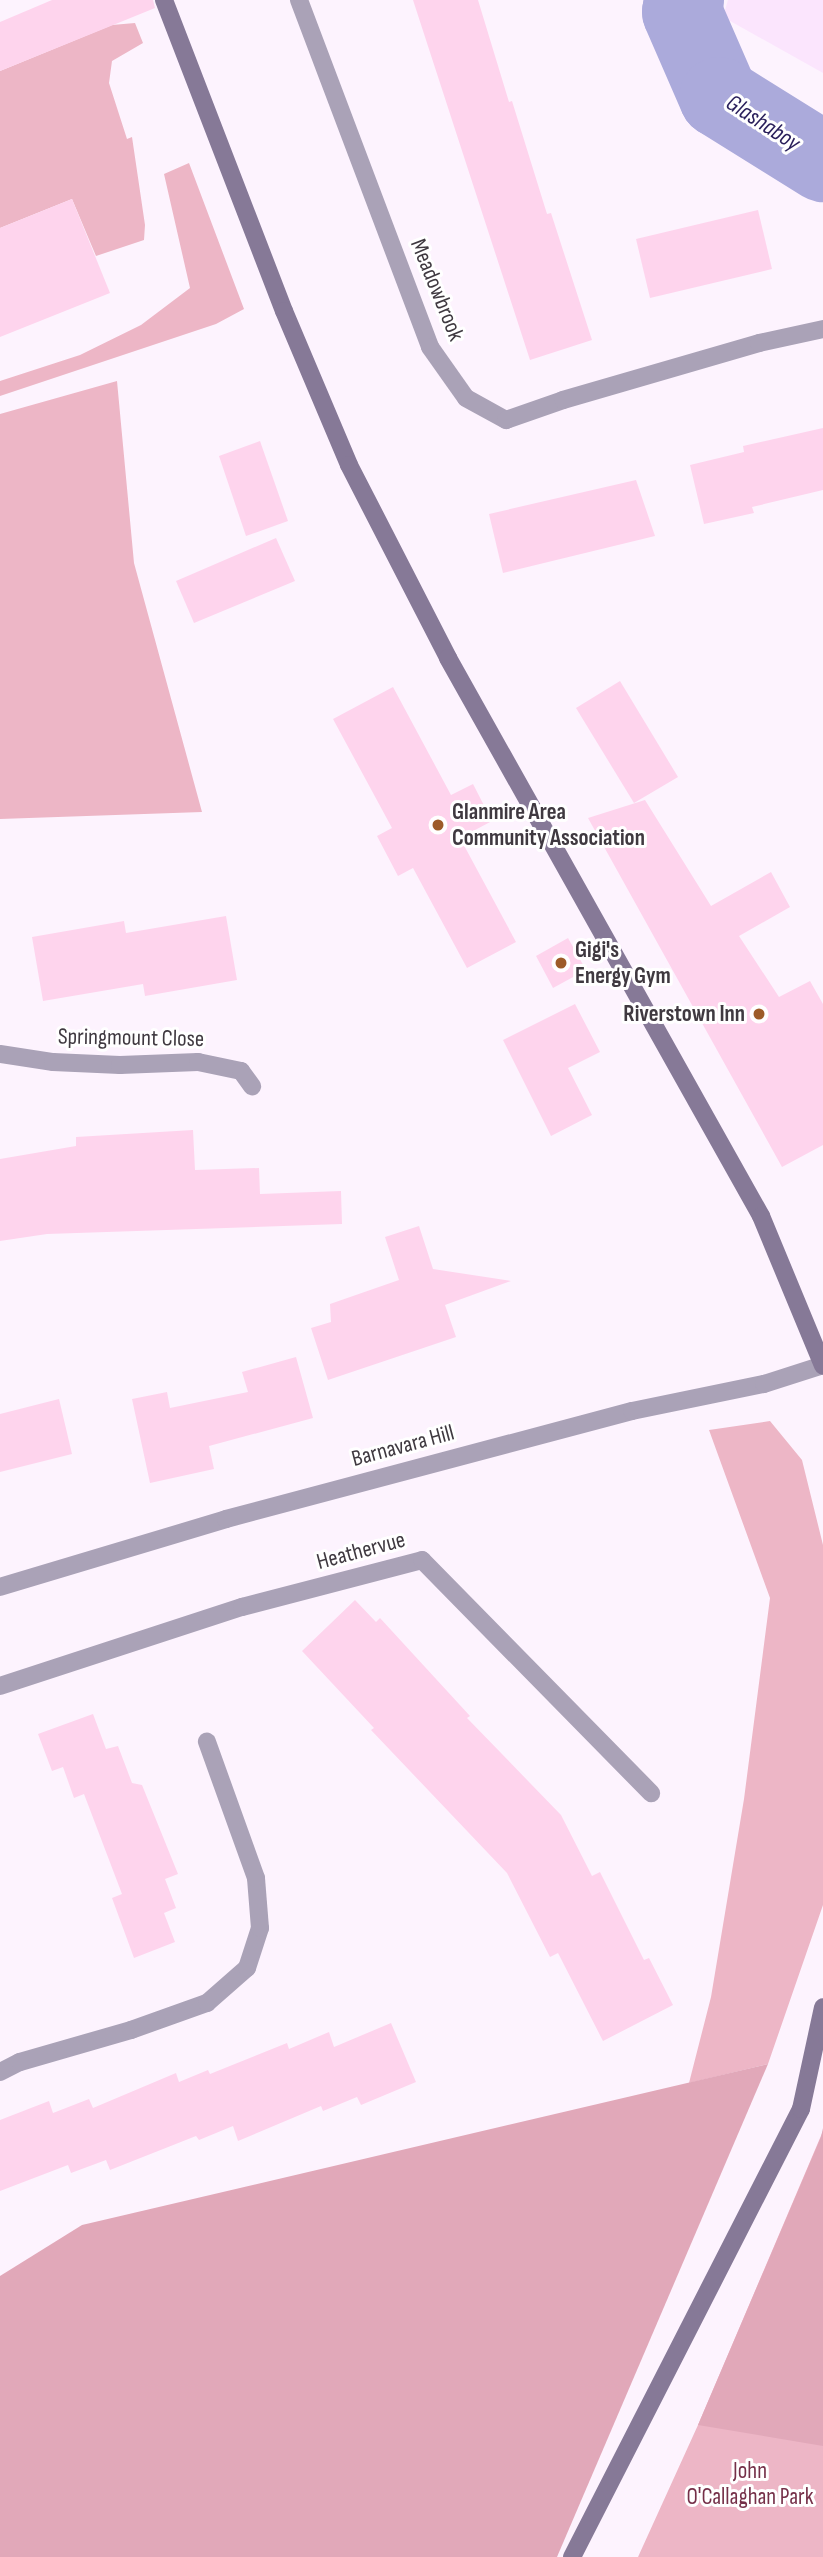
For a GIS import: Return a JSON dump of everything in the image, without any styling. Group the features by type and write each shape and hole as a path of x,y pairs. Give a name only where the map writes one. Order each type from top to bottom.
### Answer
{"main road":[{"path":"164,0 284,311 349,465 447,658 761,1216 823,1366"},
{"path":"572,2557 801,2109 823,2007"}],"street":[{"name":"Meadowbrook","path":"299,0 430,347 466,398 506,420 563,400 746,347 823,329"},
{"name":"Springmount Close","path":"0,1054 53,1062 120,1065 211,1063 241,1071 252,1086"},
{"name":"Barnavara Hill","path":"0,1587 226,1519 632,1411 764,1384 823,1366"},
{"name":"Heathervue","path":"0,1686 242,1608 422,1560 651,1793"},
{"path":"0,2072 20,2062 131,2030 207,2003 247,1968 260,1928 256,1878 207,1742"}],"shaded area":[{"path":"728,0 823,0 823,73 723,17"},
{"path":"768,2064 557,2557 0,2557 0,2276 82,2225"},
{"path":"823,2128 823,2446 698,2425 821,2137"}],"green space":[{"path":"135,23 143,43 112,61 109,83 127,139 132,137 145,225 144,240 96,256 72,199 0,228 0,71 112,25"},
{"path":"189,163 244,309 216,324 0,396 0,381 80,355 141,325 190,288 164,174"},
{"path":"117,381 134,563 202,812 0,819 0,414"},
{"path":"770,1421 802,1460 823,1545 823,1905 768,2064 689,2083 711,1997 744,1799 770,1598 709,1430"},
{"name":"John O'Callaghan Park","path":"823,2131 823,2557 638,2557 698,2425"}],"building":[{"path":"52,0 153,0 155,8 0,71 0,22"},
{"path":"413,0 478,0 509,102 512,101 547,214 551,213 592,340 530,360"},
{"path":"72,199 110,293 0,337 0,228"},
{"path":"758,210 772,269 650,298 636,239"},
{"path":"823,428 823,490 752,507 754,513 704,524 690,465 744,452 743,446"},
{"path":"260,441 288,521 246,536 219,456"},
{"path":"636,480 655,536 503,573 489,514"},
{"path":"276,538 295,581 194,623 176,581"},
{"path":"620,681 678,777 634,803 576,708"},
{"name":"Glanmire Area Community Association","path":"393,687 451,795 473,784 492,821 460,838 516,942 467,968 413,868 398,876 377,836 392,828 333,719"},
{"path":"645,800 711,906 771,872 790,907 739,936 779,997 810,981 823,1004 823,1145 782,1167 588,818"},
{"path":"226,916 237,980 145,996 143,984 43,1001 32,937 124,921 126,933"},
{"name":"Gigi's Energy Gym","path":"568,938 586,970 553,988 536,956"},
{"path":"575,1004 600,1052 568,1068 592,1115 551,1136 503,1040"},
{"path":"193,1130 195,1170 259,1168 260,1194 341,1191 342,1224 47,1234 0,1241 0,1159 76,1146 76,1137"},
{"path":"419,1226 433,1269 511,1281 445,1305 456,1337 328,1380 311,1328 331,1322 330,1304 399,1280 385,1237"},
{"path":"296,1357 313,1418 209,1446 214,1469 150,1483 132,1399 167,1392 170,1408 248,1392 242,1372"},
{"path":"59,1399 72,1454 0,1472 0,1414"},
{"path":"355,1600 376,1622 380,1618 470,1716 467,1718 561,1815 592,1876 600,1872 644,1960 649,1958 673,2005 603,2041 558,1953 550,1957 507,1873 371,1730 374,1728 302,1651"},
{"path":"93,1714 106,1749 118,1746 132,1783 142,1785 178,1874 165,1879 176,1908 164,1913 175,1942 134,1958 112,1898 122,1894 84,1794 74,1798 63,1767 52,1771 38,1734"},
{"path":"391,2023 416,2082 361,2105 357,2097 323,2111 321,2106 238,2141 233,2126 199,2140 196,2136 110,2170 106,2160 71,2173 68,2165 0,2191 0,2120 49,2101 53,2113 89,2099 93,2108 176,2073 179,2082 208,2070 210,2074 287,2043 289,2049 329,2032 334,2047"}],"waterway":[{"name":"Glashaboy","path":"684,0 682,12 719,97 823,162"}],"place":[{"name":"Glanmire Area Community Association","path":"438,825"},
{"name":"Gigi's Energy Gym","path":"561,963"},
{"name":"Riverstown Inn","path":"759,1014"}]}
